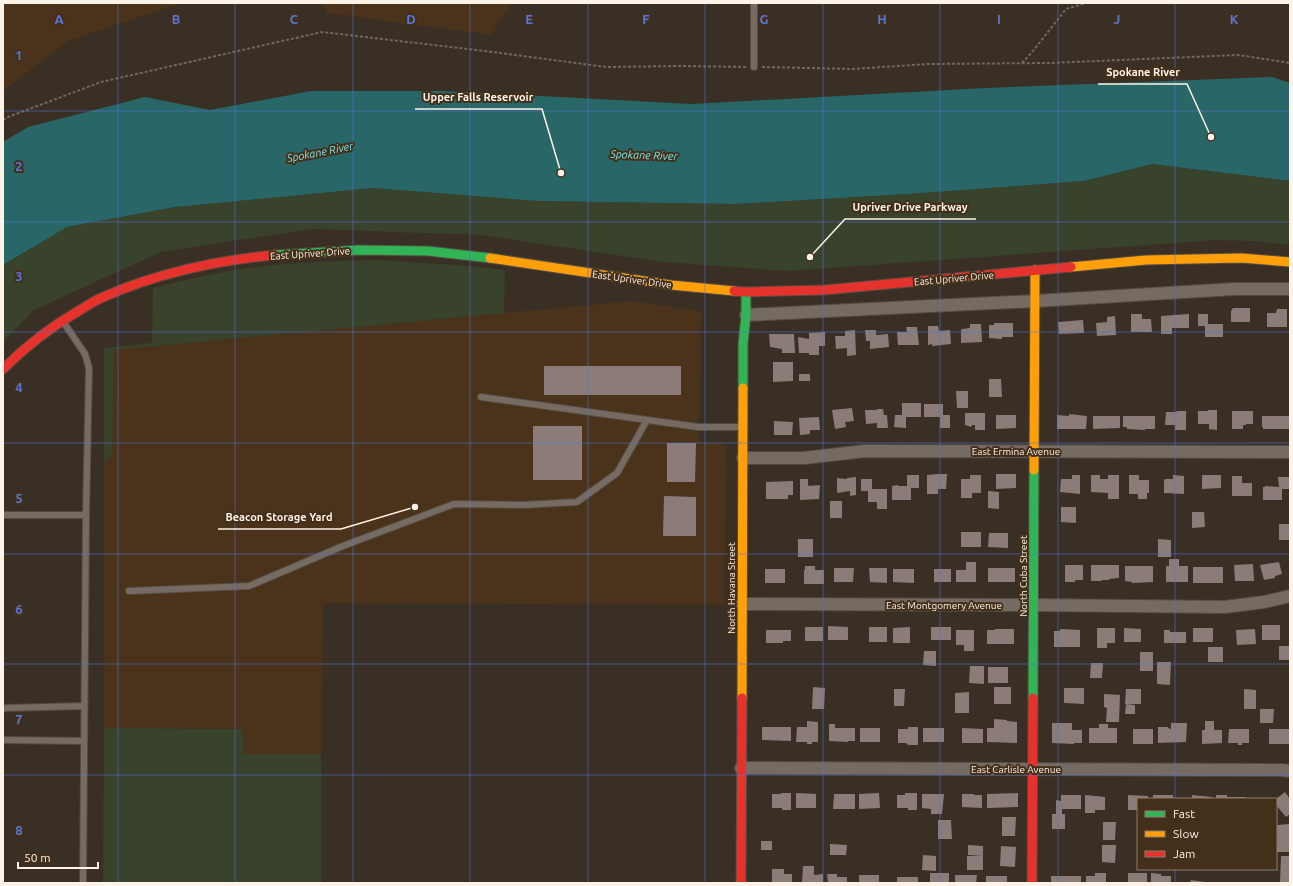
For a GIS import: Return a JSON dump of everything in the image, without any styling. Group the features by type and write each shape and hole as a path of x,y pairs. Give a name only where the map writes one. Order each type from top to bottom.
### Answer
{"street":[{"name":"East Upriver Drive","path":"3,369 35,340 62,320 100,298 147,280 203,266 252,257 300,253 344,251 428,251 514,261 671,285 746,292 824,290 1035,270 1161,260 1241,258 1290,262"},
{"name":"North Cuba Street","path":"1032,883 1035,270"},
{"path":"746,315 1035,301 1234,289 1290,289"},
{"name":"North Havana Street","path":"741,883 743,344 746,315 746,292"},
{"name":"East Ermina Avenue","path":"743,458 804,458 865,450 1290,452"},
{"name":"East Montgomery Avenue","path":"741,604 1224,607 1264,602 1290,596"},
{"name":"East Carlisle Avenue","path":"741,768 1290,771"}],"lane":[{"path":"754,3 754,67"},
{"path":"62,320 85,354 89,368 86,515 83,883"},
{"path":"481,397 698,427 743,427"},
{"path":"129,591 249,586 343,546 454,504 523,505 577,502 617,473 647,420"},
{"path":"3,515 86,515"},
{"path":"3,709 84,706"},
{"path":"3,740 84,741"}],"path":[{"path":"1022,63 1034,51 1066,9 1086,3"},
{"path":"3,120 101,82 322,32 485,51 606,68 680,66 852,69 928,64 1050,63 1238,55 1290,63"}],"shaded area":[{"path":"3,3 181,3 68,41 3,91"},
{"path":"323,3 512,3 491,35 327,13"},
{"path":"632,301 701,311 700,418 698,418 698,434 702,443 723,443 726,446 724,605 323,603 321,754 243,754 243,729 104,728 104,465 112,453 114,350"}],"green space":[{"path":"1152,164 1290,181 1290,245 1252,241 1218,240 787,271 663,262 481,235 312,229 161,252 34,310 3,342 3,265 67,227 175,207 373,188 538,201 735,204 908,194 1084,181"},
{"path":"380,260 505,270 504,313 114,350 112,453 104,465 104,348 152,343 153,288 213,274 254,267 317,262"},
{"path":"104,728 243,729 244,754 321,754 321,883 103,883"}],"water":[{"path":"1272,77 1290,83 1290,181 1152,164 1084,181 908,194 735,204 538,201 373,188 175,207 67,227 3,265 3,142 28,127 145,97 210,110 311,91 444,91 691,104 986,88"}],"building":[{"path":"1233,308 1250,308 1250,322 1231,322 1231,311"},
{"path":"1277,309 1287,309 1287,327 1267,327 1267,313 1276,313"},
{"path":"1131,314 1142,314 1142,319 1151,319 1152,332 1131,332"},
{"path":"1189,314 1189,328 1172,328 1172,334 1161,334 1161,316"},
{"path":"1198,314 1208,314 1208,324 1223,324 1223,337 1205,337 1205,326 1198,326"},
{"path":"1115,316 1116,335 1097,336 1096,323 1107,322 1107,317"},
{"path":"1083,320 1084,333 1059,334 1058,322"},
{"path":"994,323 1013,323 1013,337 1002,337 1002,339 989,338 989,325 994,325"},
{"path":"970,324 981,324 982,342 961,343 961,330 970,328"},
{"path":"928,326 938,326 939,331 950,330 951,344 928,345"},
{"path":"906,327 917,327 919,345 898,345 897,332 907,332"},
{"path":"855,330 856,355 847,356 847,348 836,349 835,336 845,336 845,331"},
{"path":"865,330 876,330 876,335 888,334 889,347 870,349 870,341 866,341"},
{"path":"825,332 825,346 819,346 819,355 799,353 798,337 809,339 809,333"},
{"path":"769,334 794,334 795,353 782,353 782,349 770,347"},
{"path":"773,362 793,362 793,381 773,382"},
{"path":"544,366 681,366 681,395 544,395"},
{"path":"799,374 810,374 810,381 799,381"},
{"path":"989,379 1001,379 1002,397 989,397"},
{"path":"956,391 968,391 968,408 957,408"},
{"path":"902,403 921,403 921,417 906,417 906,428 894,427 895,415 902,415"},
{"path":"924,404 943,404 943,415 950,415 950,428 940,428 940,417 924,417"},
{"path":"852,408 854,421 845,422 846,427 835,429 832,410"},
{"path":"883,409 884,415 887,415 888,428 877,428 877,423 866,424 865,410"},
{"path":"1217,410 1217,430 1209,429 1209,424 1198,424 1198,411"},
{"path":"1186,411 1186,430 1175,430 1175,425 1165,425 1166,412"},
{"path":"1232,411 1253,411 1253,424 1243,425 1243,429 1232,429"},
{"path":"965,413 985,413 985,430 975,430 975,425 972,425 971,427 965,425"},
{"path":"1069,414 1087,416 1086,429 1057,429 1057,415 1069,416"},
{"path":"996,415 1016,415 1016,428 996,429"},
{"path":"1093,416 1120,416 1120,428 1093,429"},
{"path":"1123,416 1155,416 1155,429 1127,429 1127,427 1123,427"},
{"path":"1262,416 1290,416 1290,429 1263,429"},
{"path":"819,417 820,430 810,430 810,434 800,435 799,418"},
{"path":"774,421 793,422 792,435 774,435"},
{"path":"533,426 582,426 582,480 533,480"},
{"path":"667,443 696,443 695,482 667,482"},
{"path":"947,474 946,489 938,489 938,494 927,494 927,475"},
{"path":"996,474 1016,474 1016,488 996,489"},
{"path":"907,475 919,475 919,488 911,488 911,500 892,500 892,486 907,486"},
{"path":"970,475 981,475 981,493 972,493 972,498 961,498 961,479 970,479"},
{"path":"1072,475 1080,475 1080,494 1060,492 1061,479 1072,479"},
{"path":"1091,475 1100,475 1100,479 1108,479 1108,475 1119,475 1119,499 1108,499 1108,493 1091,492"},
{"path":"1129,475 1139,475 1139,480 1149,480 1149,493 1147,493 1147,499 1138,499 1138,494 1129,494"},
{"path":"1173,475 1184,476 1184,494 1164,493 1165,479 1173,479"},
{"path":"1202,475 1221,475 1221,488 1202,489"},
{"path":"1232,476 1242,476 1242,483 1252,483 1252,496 1232,496"},
{"path":"856,477 856,495 850,496 850,491 837,493 837,478 847,479"},
{"path":"1278,477 1289,477 1289,489 1282,489 1282,500 1263,500 1263,487 1279,487"},
{"path":"800,479 808,479 809,486 820,485 819,499 800,500"},
{"path":"861,479 872,479 872,489 887,489 887,509 877,509 877,502 868,502 868,491 861,491"},
{"path":"793,481 793,495 788,495 788,499 766,499 766,482"},
{"path":"988,491 999,492 999,509 988,508"},
{"path":"664,496 696,497 696,536 663,536"},
{"path":"830,501 842,501 842,518 830,518"},
{"path":"1061,507 1076,507 1076,523 1061,522"},
{"path":"1192,512 1204,512 1205,527 1192,528"},
{"path":"1279,524 1290,524 1290,540 1279,540"},
{"path":"961,532 981,532 981,547 961,547"},
{"path":"989,533 1008,533 1008,548 988,547"},
{"path":"798,539 813,539 813,557 798,557"},
{"path":"1158,539 1171,540 1171,557 1158,557"},
{"path":"1169,559 1179,559 1179,566 1188,566 1188,582 1166,582 1166,566 1169,566"},
{"path":"966,562 976,562 976,582 956,582 956,570 966,570"},
{"path":"1279,562 1282,574 1275,576 1275,578 1264,580 1260,565"},
{"path":"1253,564 1254,581 1235,581 1234,565"},
{"path":"1065,565 1083,565 1083,580 1065,582"},
{"path":"1091,565 1119,565 1119,578 1091,581"},
{"path":"805,566 815,566 815,570 824,570 824,584 804,584"},
{"path":"1125,566 1153,566 1153,582 1132,583 1125,581"},
{"path":"1193,567 1223,567 1223,583 1193,583"},
{"path":"834,568 854,568 853,582 834,582"},
{"path":"869,568 887,568 887,583 870,582"},
{"path":"988,568 1015,568 1015,582 988,582"},
{"path":"765,569 785,569 785,583 765,583"},
{"path":"893,569 914,569 914,583 893,582"},
{"path":"934,569 951,569 951,582 934,582"},
{"path":"1262,625 1280,625 1280,640 1262,640"},
{"path":"828,626 848,627 848,640 828,640"},
{"path":"805,627 823,627 823,641 805,641"},
{"path":"869,627 887,627 887,642 869,642"},
{"path":"910,627 910,643 893,643 893,628"},
{"path":"931,627 951,627 951,640 931,640"},
{"path":"1097,628 1115,628 1115,643 1107,643 1107,648 1097,648"},
{"path":"1124,628 1141,629 1141,642 1124,642"},
{"path":"1193,628 1213,628 1213,642 1193,642"},
{"path":"1014,629 1014,644 987,644 987,630"},
{"path":"1060,629 1080,630 1080,647 1054,647 1054,631 1060,631"},
{"path":"1255,629 1256,644 1237,645 1236,630"},
{"path":"766,630 791,630 791,641 783,641 783,643 766,643"},
{"path":"956,630 974,630 974,651 964,651 964,645 956,645"},
{"path":"1164,630 1170,630 1170,632 1186,632 1186,643 1164,643"},
{"path":"1279,646 1290,646 1290,660 1279,660"},
{"path":"1208,647 1223,647 1223,662 1208,662"},
{"path":"924,651 936,651 936,666 923,665"},
{"path":"1140,652 1153,652 1153,671 1140,671"},
{"path":"1157,662 1171,662 1170,685 1157,684"},
{"path":"1091,663 1103,663 1102,678 1090,678"},
{"path":"970,666 984,666 984,684 969,683"},
{"path":"988,667 1008,667 1008,683 988,683"},
{"path":"813,687 825,688 824,709 812,709"},
{"path":"994,687 1011,687 1011,704 994,704"},
{"path":"1064,688 1084,688 1084,704 1064,703"},
{"path":"894,689 905,689 904,706 894,706"},
{"path":"1126,689 1141,689 1141,704 1125,704"},
{"path":"1244,689 1256,690 1256,709 1244,709"},
{"path":"969,692 969,713 955,713 955,693"},
{"path":"1104,694 1120,695 1119,722 1106,722 1107,708 1104,707"},
{"path":"1126,704 1135,705 1135,714 1125,714"},
{"path":"1260,709 1274,709 1273,723 1260,723"},
{"path":"994,719 1017,722 1017,743 987,742 987,728 994,728"},
{"path":"807,721 818,722 818,742 807,744 807,742 796,742 797,727 807,727"},
{"path":"1205,721 1214,721 1214,730 1222,730 1222,743 1202,744 1202,730 1205,730"},
{"path":"1052,723 1072,723 1072,730 1082,730 1082,743 1052,743"},
{"path":"1171,723 1187,723 1186,742 1158,743 1158,727 1168,727 1171,729"},
{"path":"829,724 835,724 835,728 855,728 855,741 829,741"},
{"path":"1099,724 1108,724 1108,728 1117,728 1117,743 1089,743 1089,728 1099,728"},
{"path":"762,727 791,727 791,741 762,740"},
{"path":"908,727 918,727 918,745 898,743 898,729 908,729"},
{"path":"860,728 880,728 880,742 860,742"},
{"path":"923,728 944,728 944,742 923,742"},
{"path":"962,728 983,729 983,743 962,743"},
{"path":"1133,729 1153,729 1153,744 1133,744"},
{"path":"1229,729 1249,729 1249,743 1242,743 1242,745 1238,745 1238,743 1228,743"},
{"path":"1269,729 1290,729 1290,744 1269,744"},
{"path":"1285,792 1290,799 1290,814 1286,817 1277,806 1277,798"},
{"path":"791,793 791,810 772,808 772,794"},
{"path":"796,793 816,794 816,808 796,808"},
{"path":"879,793 880,808 859,809 859,794"},
{"path":"905,793 917,793 917,810 897,808 897,795 905,795"},
{"path":"1018,793 1018,807 987,808 987,794"},
{"path":"834,794 855,794 855,809 833,809"},
{"path":"922,794 944,794 942,814 931,814 931,809 922,808"},
{"path":"962,794 982,795 982,808 962,807"},
{"path":"1061,795 1081,795 1081,809 1062,809 1062,814 1065,814 1065,829 1052,829 1052,814 1056,814 1056,800 1061,801"},
{"path":"1085,795 1105,797 1105,810 1095,810 1095,813 1085,813"},
{"path":"1128,795 1148,796 1148,798 1137,798 1137,810 1128,810"},
{"path":"1153,795 1173,795 1173,798 1153,798"},
{"path":"1192,795 1212,797 1212,798 1192,798"},
{"path":"1216,795 1227,795 1227,797 1245,797 1245,798 1216,798"},
{"path":"1002,817 1016,817 1015,836 1002,836"},
{"path":"938,820 951,820 952,839 938,839"},
{"path":"1103,822 1116,822 1115,840 1103,840"},
{"path":"1290,824 1290,852 1277,852 1277,825"},
{"path":"761,841 772,841 772,850 761,850"},
{"path":"830,844 847,845 846,855 830,855"},
{"path":"968,845 983,846 983,856 968,855"},
{"path":"1102,845 1116,845 1115,863 1102,862"},
{"path":"1001,846 1016,847 1015,867 1000,866"},
{"path":"923,855 936,856 936,871 922,870"},
{"path":"967,856 983,856 983,870 967,870"},
{"path":"1281,856 1290,856 1290,883 1280,883"},
{"path":"803,866 814,866 814,875 823,874 823,883 802,883"},
{"path":"772,869 784,869 784,874 792,874 792,883 772,883"},
{"path":"930,873 949,873 949,883 930,883"},
{"path":"1095,873 1106,873 1106,883 1086,883 1086,876 1095,876"},
{"path":"1128,873 1147,873 1147,883 1128,883"},
{"path":"1151,873 1161,874 1161,876 1171,876 1171,883 1151,883"},
{"path":"827,874 837,874 837,877 847,877 847,883 828,883"},
{"path":"859,875 879,875 879,883 859,883"},
{"path":"955,875 977,875 976,883 955,883"},
{"path":"986,876 1007,876 1007,883 986,883"},
{"path":"1051,876 1081,876 1081,883 1051,883"},
{"path":"897,877 918,877 918,883 897,883"},
{"path":"1191,880 1205,882 1205,883 1190,883"}],"traffic: fast":[{"path":"275,255 359,250 428,251 490,258"},
{"path":"743,388 743,344 746,315 746,292"},
{"path":"1033,698 1034,470"}],"traffic: slow":[{"path":"490,258 671,285 734,291"},
{"path":"1071,267 1146,260 1241,258 1290,262"},
{"path":"1034,470 1035,270"},
{"path":"742,698 743,388"}],"traffic: jam":[{"path":"3,369 30,344 59,323 96,301 121,289 164,275 208,264 275,255"},
{"path":"734,291 824,290 1071,267"},
{"path":"741,883 742,698"},
{"path":"1032,883 1033,698"}],"place":[{"name":"Spokane River","path":"1211,137"},
{"name":"Upper Falls Reservoir","path":"561,173"},
{"name":"Upriver Drive Parkway","path":"810,257"},
{"name":"Beacon Storage Yard","path":"415,507"}]}
